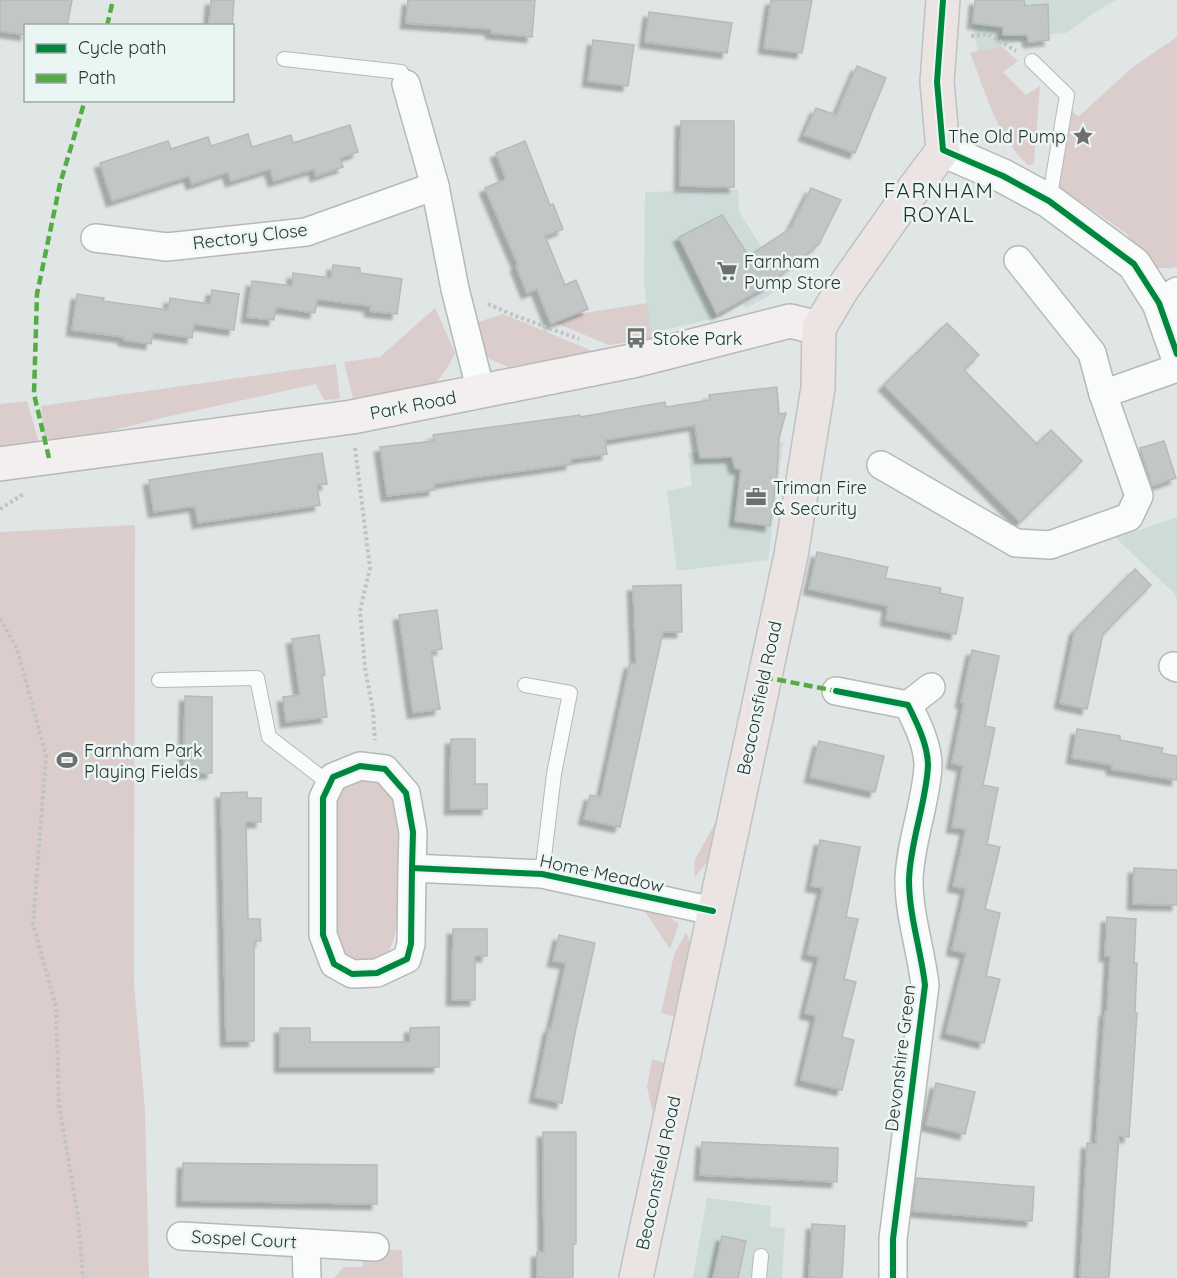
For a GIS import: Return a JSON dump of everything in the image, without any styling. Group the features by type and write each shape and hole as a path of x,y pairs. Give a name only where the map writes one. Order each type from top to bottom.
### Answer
{"main road":[{"path":"943,0 937,82 944,150"},
{"name":"Beaconsfield Road","path":"636,1278 791,555 818,388 819,328 841,291 900,207 944,150"},
{"name":"Park Road","path":"0,464 352,417 638,360 790,321 819,328"}],"street":[{"path":"406,84 435,186 455,288 481,392"},
{"path":"944,150 1003,176 1049,201 1134,264 1168,297 1177,354"},
{"name":"Rectory Close","path":"95,238 167,247 306,232 435,186"},
{"path":"881,465 1016,543 1050,545 1129,517 1139,496 1092,353 1018,260"},
{"path":"1104,394 1177,369"},
{"path":"836,692 908,705 931,687"},
{"name":"Devonshire Green","path":"893,1278 893,1239 925,985 923,961 911,907 909,878 928,764 920,728 908,705"},
{"path":"360,766 385,769 406,793 413,832 411,944 407,959 377,973 352,974 334,964 323,935 323,798 330,784 333,777 360,766"},
{"name":"Home Meadow","path":"412,868 543,874 713,911"},
{"name":"Sospel Court","path":"181,1236 375,1247"},
{"name":"Sospel Court","path":"306,1243 307,1278"}],"lane":[{"path":"284,59 401,72 406,84"},
{"path":"1032,61 1067,95 1049,201"},
{"path":"159,681 257,678 269,737 330,784"},
{"path":"525,685 570,693 554,774 543,874"},
{"path":"759,1278 761,1256"}],"path":[{"path":"967,36 988,34 1032,61"},
{"path":"455,288 513,315 586,341"},
{"path":"354,441 370,568 360,611 365,668 373,711 376,768"},
{"path":"0,619 17,648 46,756 33,924 56,1007 59,1105 78,1216 83,1278"}],"shaded area":[{"path":"977,0 1116,0 1066,33 1051,34 978,51 973,29"},
{"path":"1177,37 1177,266 1153,268 1126,233 1058,186 1067,105 1078,117 1133,67"},
{"path":"1001,46 1018,61 1003,72 1026,95 1040,86 1034,163 1029,166 1000,128 970,53"},
{"path":"738,190 739,211 784,284 777,291 746,308 743,304 721,317 650,333 644,284 645,192"},
{"path":"647,303 652,339 609,345 546,319"},
{"path":"435,308 455,353 435,384 353,398 344,362 380,357"},
{"path":"503,314 595,352 508,367 492,360 477,349 472,324"},
{"path":"336,364 340,399 324,400 316,384 166,417 50,446 44,435 41,406"},
{"path":"27,401 40,447 0,451 0,404"},
{"path":"783,442 768,560 677,571 667,491 692,486 688,453"},
{"path":"1177,517 1177,601 1175,594 1116,538"},
{"name":"Farnham Park Playing Fields","path":"135,525 134,984 145,1110 149,1278 0,1278 0,532"},
{"path":"358,777 378,778 398,800 399,880 393,942 383,956 368,961 344,959 333,941 335,801 343,784"},
{"path":"719,816 708,861 694,878 695,860"},
{"path":"642,907 665,914 679,924 670,949"},
{"path":"686,932 692,948 676,1017 661,1013 674,955"},
{"path":"652,1059 668,1064 658,1107 652,1110 647,1087"},
{"path":"707,1198 771,1206 770,1227 785,1228 782,1278 693,1278"},
{"path":"363,1249 402,1250 403,1278 334,1278 344,1267 363,1267"}],"building":[{"path":"0,0 72,0 67,24 24,24 24,35 0,31"},
{"path":"211,0 234,0 232,24 209,24"},
{"path":"408,0 535,0 532,37 491,33 491,29 406,23"},
{"path":"771,0 812,0 802,53 764,48"},
{"path":"975,0 1024,0 1025,6 1048,4 1049,40 1029,42 1027,35 1003,35 1003,27 973,23"},
{"path":"649,12 732,23 727,53 645,42"},
{"path":"593,40 634,45 628,86 588,81"},
{"path":"857,66 886,78 855,153 804,135 816,108 836,115"},
{"path":"681,121 734,121 734,187 680,186"},
{"path":"350,125 358,152 340,158 343,167 316,176 314,169 274,181 270,169 231,181 228,172 192,184 189,176 112,201 100,163 168,141 171,149 208,137 211,146 248,134 252,147 291,135 293,143"},
{"path":"525,141 550,205 553,204 563,229 545,236 565,285 576,280 588,309 551,324 537,289 527,293 516,266 518,265 485,188 506,179 496,153"},
{"path":"811,188 841,200 819,244 767,286 717,314 679,237 722,215 749,256 791,228"},
{"path":"333,265 360,268 360,273 402,279 397,314 370,311 370,306 317,299 315,313 276,307 274,320 247,317 252,281 292,286 293,273 331,278"},
{"path":"212,290 239,294 234,330 194,324 192,338 153,332 151,344 124,340 124,337 72,330 77,294 104,298 103,301 168,310 170,298 210,304"},
{"path":"947,323 979,355 964,370 1037,444 1051,430 1082,461 1020,522 884,385"},
{"path":"777,387 779,414 786,413 779,438 770,526 735,521 741,469 735,468 732,457 700,458 695,425 605,440 607,454 571,459 571,464 434,484 434,490 387,496 380,447 434,441 433,435 580,415 580,417 665,402 666,407 710,400 709,395"},
{"path":"1164,441 1176,478 1152,486 1140,448"},
{"path":"322,453 327,484 317,485 320,505 198,523 195,506 154,512 149,480"},
{"path":"817,552 888,567 885,578 941,588 940,593 963,598 956,634 886,620 888,606 809,589"},
{"path":"1135,569 1151,585 1103,634 1087,709 1060,703 1075,630"},
{"path":"681,585 682,632 663,632 620,827 584,819 590,795 601,797 630,663 636,664 633,586"},
{"path":"437,610 442,649 431,651 440,709 413,713 399,615"},
{"path":"319,635 325,675 322,676 327,717 286,722 283,697 300,695 292,639"},
{"path":"972,650 999,656 985,726 995,728 983,785 998,788 987,844 1000,847 985,909 1000,913 986,976 1000,979 984,1043 946,1033 966,953 952,950 966,889 953,886 966,829 952,827 963,766 952,763"},
{"path":"185,696 212,697 212,773 184,773"},
{"path":"1077,729 1120,736 1120,740 1163,748 1161,753 1177,756 1177,780 1112,769 1112,765 1072,758"},
{"path":"451,739 475,739 475,784 487,784 487,809 450,809"},
{"path":"819,741 884,756 875,792 810,777"},
{"path":"247,792 247,798 261,798 261,822 246,822 248,919 260,919 261,941 254,941 254,1041 226,1041 221,793"},
{"path":"820,840 860,847 846,917 858,919 844,979 856,982 842,1037 854,1040 842,1090 801,1080 816,1016 805,1013 819,957 807,954 823,888 811,886"},
{"path":"1134,868 1177,870 1177,905 1133,904"},
{"path":"1107,917 1136,919 1134,963 1137,963 1135,1013 1137,1013 1129,1137 1119,1136 1109,1278 1080,1278 1087,1143 1096,1144 1105,1011 1107,1011 1110,956 1105,956"},
{"path":"453,929 487,929 487,956 475,956 475,1000 452,1000"},
{"path":"559,935 595,943 562,1103 535,1097 549,1028 551,1029 566,963 553,961"},
{"path":"439,1027 439,1067 280,1067 280,1028 310,1028 310,1042 410,1042 410,1028"},
{"path":"936,1083 975,1092 965,1134 926,1125"},
{"path":"543,1132 576,1132 576,1244 573,1244 573,1278 537,1278 537,1252 544,1252"},
{"path":"702,1142 838,1148 837,1182 700,1175"},
{"path":"183,1163 377,1165 377,1204 182,1201"},
{"path":"917,1178 1034,1187 1032,1221 912,1211"},
{"path":"812,1224 845,1226 842,1278 809,1278"},
{"path":"722,1236 746,1241 738,1278 713,1278"}],"marked path":[{"path":"107,24 113,0"},
{"path":"49,458 34,394 37,294 60,184 84,102"},
{"path":"764,677 836,691"}],"cycle path":[{"path":"943,0 937,82 943,150 1003,176 1049,201 1134,264 1159,303 1177,354"},
{"path":"836,691 908,705 921,734 928,758 927,780 912,852 909,880 911,907 925,985 893,1239 893,1278"},
{"path":"412,868 413,832 406,793 385,769 360,766 333,777 323,798 323,935 334,964 352,974 377,973 407,959 411,944 412,868 542,874 713,911"}],"place":[{"name":"The Old Pump","path":"1083,136"},
{"name":"Farnham Pump Store","path":"727,271"},
{"name":"Stoke Park","path":"636,338"},
{"name":"Triman Fire & Security","path":"756,497"},
{"name":"Farnham Park Playing Fields","path":"67,760"}],"district":[{"name":"FARNHAM ROYAL","path":"939,202"}]}
